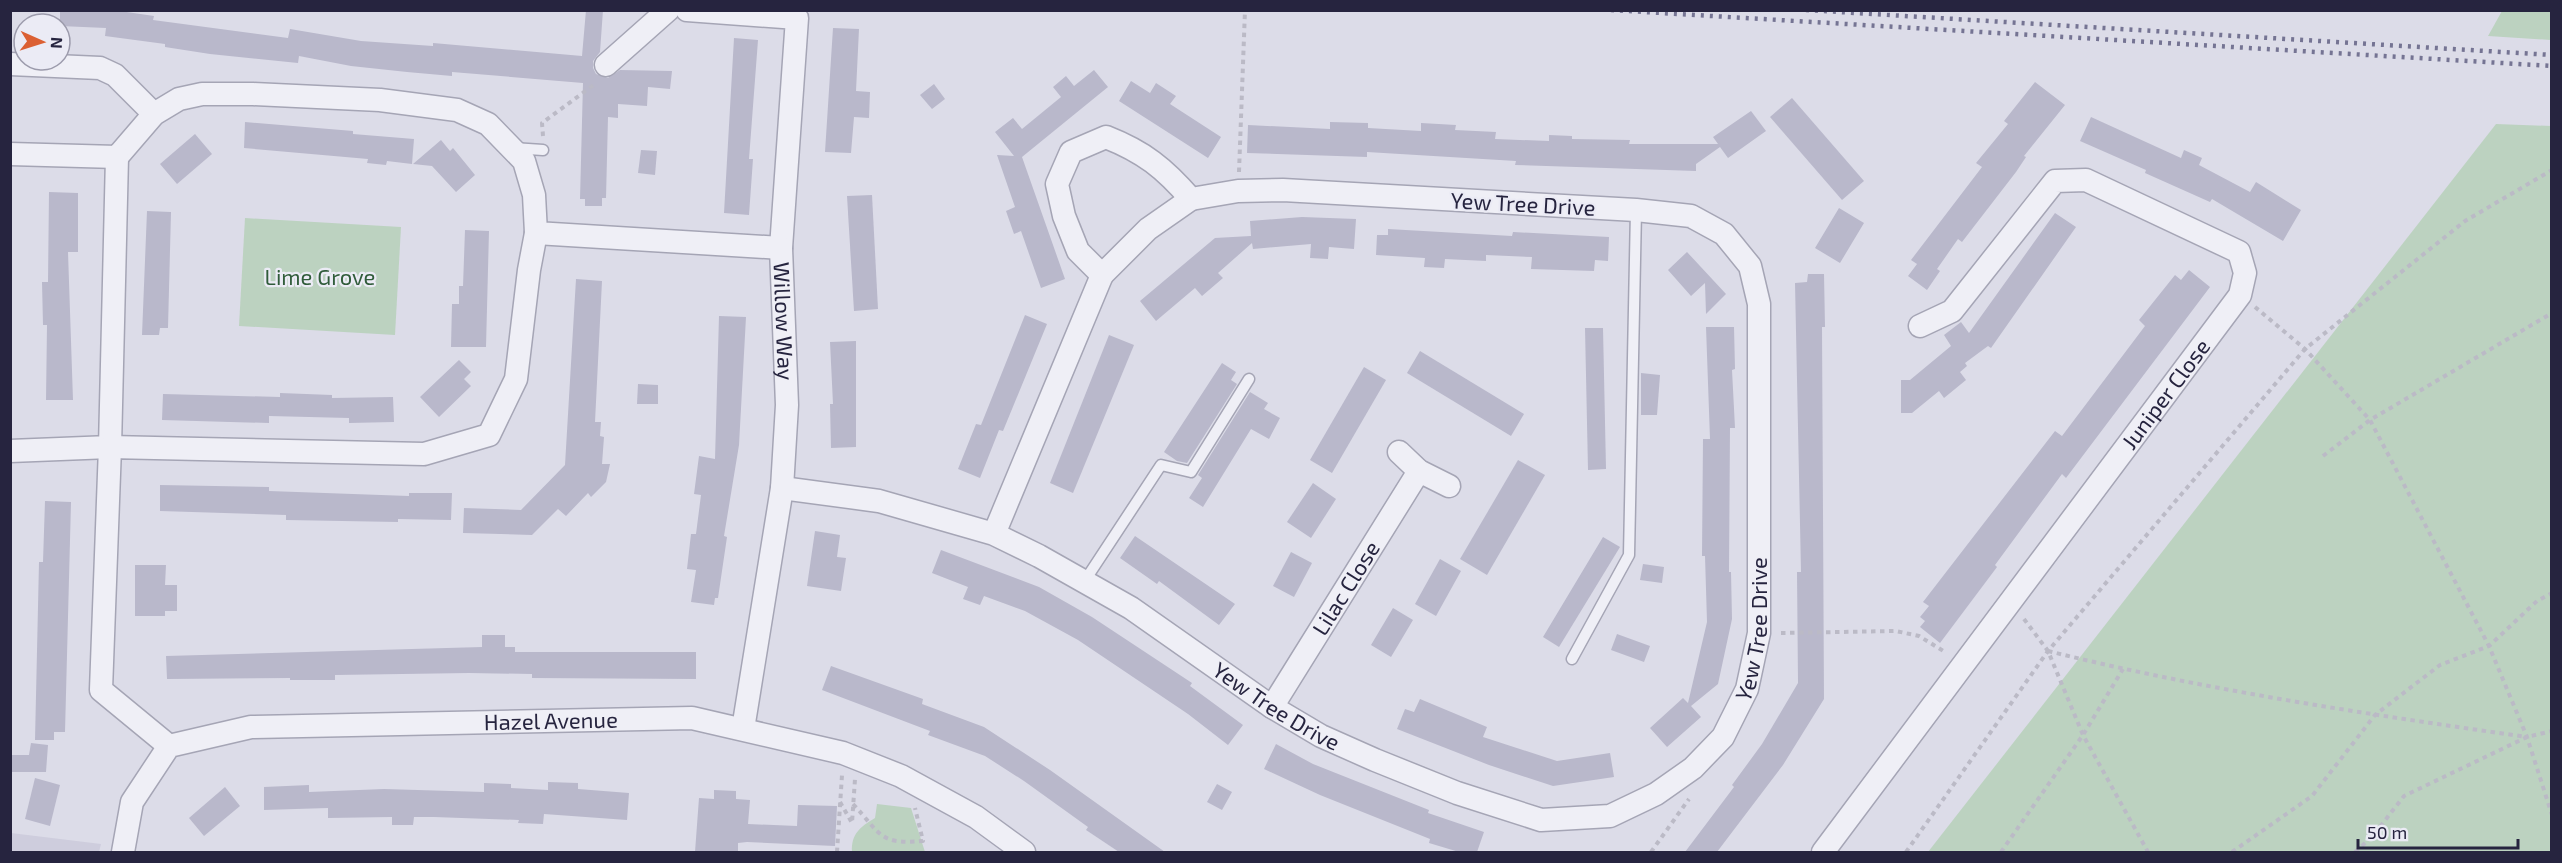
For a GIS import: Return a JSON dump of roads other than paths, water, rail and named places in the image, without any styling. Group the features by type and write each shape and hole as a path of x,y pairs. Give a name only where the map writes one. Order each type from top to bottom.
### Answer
{"street":[{"path":"606,65 668,10"},
{"name":"Willow Way","path":"687,10 796,18 781,248 787,405 782,488 743,729"},
{"path":"10,64 100,68 115,75 154,114"},
{"path":"10,451 110,447 324,454 424,454 489,435 516,379 529,270 536,233 534,195 524,161 488,124 457,110 380,100 253,94 202,94 179,99 154,114 117,157 110,447 101,690 169,746 132,802 123,852"},
{"path":"1102,275 1078,251 1064,216 1057,184 1071,152 1106,137 1135,149 1167,172 1191,199"},
{"path":"10,154 117,157"},
{"name":"Juniper Close","path":"1823,852 2240,296 2245,273 2239,252 2086,180 2055,180 1952,311 1920,326"},
{"name":"Yew Tree Drive","path":"782,488 879,501 994,534 1131,608 1272,707 1321,736 1457,793 1541,820 1610,816 1656,794 1693,768 1723,737 1747,689 1759,633 1759,303 1750,266 1724,234 1691,216 1636,210 1283,190 1238,191 1191,199 1148,229 1102,275 994,534"},
{"path":"536,233 781,248"},
{"path":"1399,452 1419,471 1449,486"},
{"name":"Lilac Close","path":"1272,707 1419,471"},
{"name":"Hazel Avenue","path":"169,746 251,727 692,718 843,753 901,776 976,817 1024,852"}],"lane":[{"path":"511,148 543,150"},
{"path":"1572,659 1629,555 1636,210"},
{"path":"1084,582 1161,465 1191,472 1250,379"}],"railway":[{"path":"1611,10 2552,66"},
{"path":"1806,10 2552,55"}],"park label":[{"name":"Lime Grove","path":"320,277"}]}
